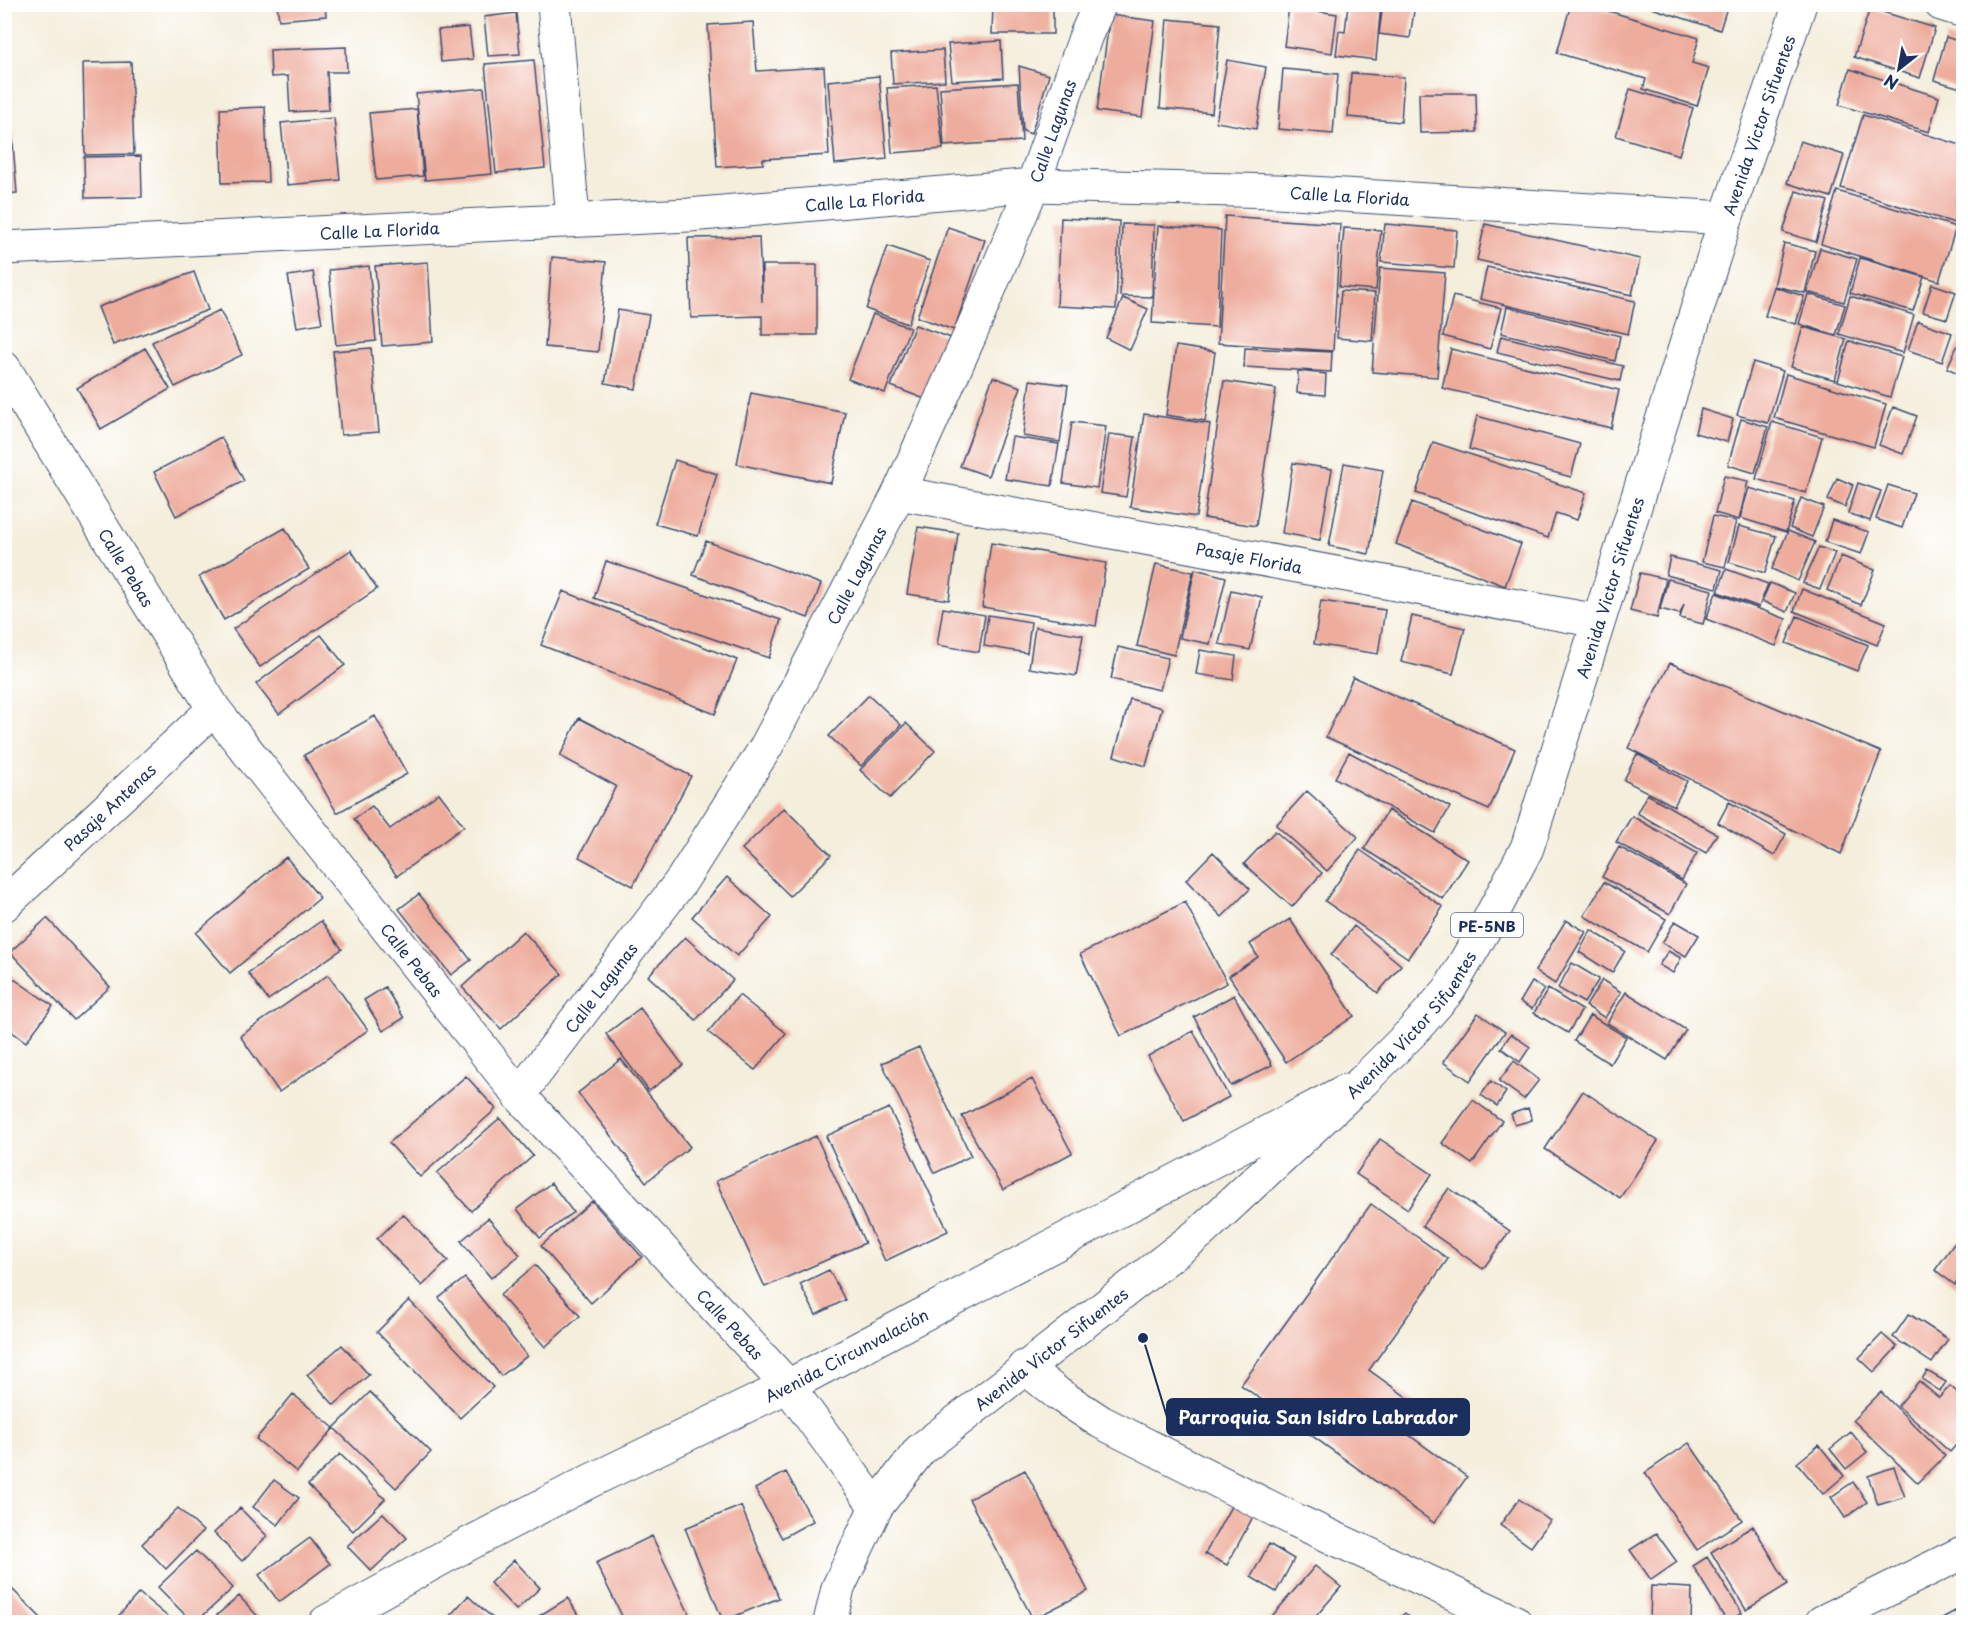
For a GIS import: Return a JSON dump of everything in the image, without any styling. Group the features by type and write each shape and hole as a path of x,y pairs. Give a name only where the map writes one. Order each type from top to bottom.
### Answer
{"main road":[{"path":"554,4 573,219"},
{"name":"Calle Lagunas","path":"519,1095 682,880 766,747 899,493 970,335 1032,185 1086,35 1100,4"},
{"name":"Avenida Victor Sifuentes","path":"830,1623 838,1588 876,1507 920,1450 1024,1367 1201,1232 1363,1081 1412,1032 1449,990 1527,848 1726,218 1800,4"},
{"path":"1941,4 1964,11"},
{"name":"Calle La Florida","path":"4,248 689,215 1032,185 1277,191 1726,218"},
{"name":"Calle Pebas","path":"4,368 213,709 519,1095 788,1386 876,1507"},
{"name":"Pasaje Florida","path":"899,493 1598,621"},
{"name":"Pasaje Antenas","path":"4,904 213,709"},
{"name":"Avenida Circunvalación","path":"326,1623 455,1551 590,1481 788,1386 1363,1081"},
{"path":"1024,1367 1058,1394 1101,1422 1295,1520 1515,1623"},
{"path":"1822,1623 1964,1552"}],"building":[{"path":"277,4 325,4 326,16 279,20"},
{"path":"993,4 1053,4 1053,34 992,34"},
{"path":"1348,4 1381,4 1376,60 1336,55 1339,31 1345,32"},
{"path":"1383,4 1415,4 1410,38 1379,34"},
{"path":"1468,4 1482,4 1481,9"},
{"path":"1571,4 1585,4 1699,38 1692,63 1709,68 1697,106 1643,89 1646,79 1557,53"},
{"path":"1639,4 1728,4 1720,30"},
{"path":"1289,7 1337,14 1332,53 1284,46"},
{"path":"1870,8 1935,28 1920,78 1854,57"},
{"path":"516,13 520,54 488,56 484,17"},
{"path":"1110,15 1155,21 1142,117 1097,111"},
{"path":"1167,19 1220,24 1212,113 1160,108"},
{"path":"753,22 757,71 824,67 829,155 763,159 763,164 717,167 708,25"},
{"path":"469,27 473,59 441,62 438,30"},
{"path":"1946,37 1964,43 1964,89 1934,80"},
{"path":"1001,41 1003,78 952,81 948,44"},
{"path":"346,47 347,72 327,72 329,110 290,112 288,76 271,77 270,50"},
{"path":"943,50 945,81 893,84 891,53"},
{"path":"534,60 545,168 496,173 485,64"},
{"path":"1227,60 1266,67 1256,129 1216,122"},
{"path":"131,62 134,154 85,155 83,63"},
{"path":"1019,66 1049,75 1031,134 1023,131"},
{"path":"1283,69 1338,74 1333,134 1278,129"},
{"path":"1850,69 1939,97 1929,132 1839,105"},
{"path":"1351,73 1404,77 1401,122 1348,117"},
{"path":"879,76 887,159 835,164 828,81"},
{"path":"1018,83 1022,141 944,146 940,88"},
{"path":"936,85 943,149 892,153 887,88"},
{"path":"484,88 492,174 425,180 416,94"},
{"path":"1630,89 1693,108 1679,155 1616,136"},
{"path":"1419,93 1476,93 1477,132 1420,133"},
{"path":"265,107 268,182 222,183 220,109"},
{"path":"417,109 423,176 376,180 369,113"},
{"path":"1863,115 1964,146 1964,215 1961,225 1841,188"},
{"path":"334,118 340,180 287,185 281,123"},
{"path":"11,119 17,193 4,194 4,120"},
{"path":"1800,141 1844,155 1831,197 1787,183"},
{"path":"141,156 142,197 85,198 84,157"},
{"path":"1796,191 1828,201 1816,242 1783,232"},
{"path":"1837,191 1956,227 1939,281 1821,244"},
{"path":"1225,216 1340,224 1333,351 1218,343"},
{"path":"1061,218 1119,221 1116,309 1057,306"},
{"path":"1122,224 1154,225 1152,297 1120,296"},
{"path":"1385,224 1457,230 1454,268 1381,262"},
{"path":"1485,224 1640,259 1632,295 1477,260"},
{"path":"1158,226 1221,230 1217,327 1152,323"},
{"path":"948,227 985,240 954,330 917,317"},
{"path":"1344,228 1381,230 1376,290 1339,287"},
{"path":"1964,228 1964,246 1958,245"},
{"path":"759,237 762,302 762,265 817,265 817,335 762,335 762,316 691,318 688,238"},
{"path":"1784,243 1815,251 1805,293 1774,286"},
{"path":"888,246 930,261 908,324 866,309"},
{"path":"1820,248 1857,259 1844,302 1807,292"},
{"path":"552,257 606,262 598,352 545,347"},
{"path":"1860,258 1924,277 1913,311 1850,293"},
{"path":"428,262 433,342 382,346 375,266"},
{"path":"369,266 376,341 336,345 329,270"},
{"path":"1487,267 1635,301 1628,334 1480,299"},
{"path":"1380,268 1445,273 1437,377 1372,372"},
{"path":"194,272 208,310 113,345 98,307"},
{"path":"313,272 322,323 297,327 288,276"},
{"path":"1932,284 1956,292 1947,319 1923,312"},
{"path":"1774,287 1804,296 1796,324 1765,316"},
{"path":"1341,291 1375,293 1372,341 1337,338"},
{"path":"1808,294 1845,305 1836,335 1799,324"},
{"path":"1453,296 1501,308 1490,349 1443,336"},
{"path":"1850,296 1914,315 1903,353 1839,334"},
{"path":"1123,298 1148,309 1130,350 1106,338"},
{"path":"1507,307 1620,336 1615,361 1501,333"},
{"path":"220,310 242,355 175,387 152,342"},
{"path":"618,310 649,315 636,389 605,383"},
{"path":"873,314 910,328 885,393 848,379"},
{"path":"1918,321 1952,333 1942,362 1908,350"},
{"path":"915,325 954,339 930,401 891,386"},
{"path":"1803,327 1846,339 1835,380 1791,367"},
{"path":"1501,336 1623,366 1620,381 1497,352"},
{"path":"1961,338 1964,340 1964,376 1947,368"},
{"path":"1849,341 1902,357 1890,397 1838,381"},
{"path":"1176,346 1215,352 1205,421 1166,415"},
{"path":"145,348 170,389 101,429 77,388"},
{"path":"371,348 379,432 341,435 333,351"},
{"path":"1245,348 1332,352 1331,372 1244,367"},
{"path":"1451,349 1619,390 1611,428 1442,388"},
{"path":"1753,362 1783,371 1768,423 1737,415"},
{"path":"1298,371 1326,374 1325,395 1297,393"},
{"path":"1786,374 1886,404 1874,447 1774,418"},
{"path":"993,377 1021,387 988,476 960,466"},
{"path":"1030,380 1068,385 1060,442 1023,436"},
{"path":"1224,381 1276,389 1256,526 1204,518"},
{"path":"751,393 845,412 831,483 737,464"},
{"path":"1893,407 1917,416 1903,454 1879,445"},
{"path":"1701,409 1733,419 1727,442 1695,433"},
{"path":"1144,414 1210,424 1196,517 1130,507"},
{"path":"1477,416 1580,444 1571,477 1469,449"},
{"path":"1741,419 1768,427 1755,473 1728,465"},
{"path":"1072,422 1106,426 1097,488 1063,483"},
{"path":"1772,422 1822,437 1806,493 1756,479"},
{"path":"1109,434 1135,437 1126,497 1100,493"},
{"path":"221,437 244,481 176,516 154,472"},
{"path":"1012,437 1059,444 1052,486 1005,479"},
{"path":"1433,442 1586,493 1577,520 1556,513 1548,538 1416,493"},
{"path":"675,460 717,474 698,536 655,524"},
{"path":"1293,463 1332,469 1320,540 1282,533"},
{"path":"1344,463 1383,470 1369,554 1329,546"},
{"path":"1724,476 1748,481 1739,520 1715,513"},
{"path":"1837,478 1853,485 1845,507 1828,500"},
{"path":"1858,483 1881,491 1870,521 1848,513"},
{"path":"1888,485 1914,493 1902,528 1876,519"},
{"path":"1749,488 1795,501 1786,532 1740,518"},
{"path":"1801,498 1824,507 1812,537 1790,528"},
{"path":"1412,502 1521,544 1505,586 1396,544"},
{"path":"1713,516 1736,521 1725,567 1702,562"},
{"path":"1832,520 1869,532 1861,554 1825,542"},
{"path":"1739,526 1776,536 1765,573 1729,562"},
{"path":"918,527 958,533 949,600 907,594"},
{"path":"285,528 309,569 224,620 199,577"},
{"path":"1788,531 1815,542 1798,581 1772,569"},
{"path":"706,541 821,584 808,618 693,575"},
{"path":"991,543 1106,563 1096,626 982,607"},
{"path":"1819,547 1835,553 1820,589 1803,583"},
{"path":"351,550 377,589 260,667 233,629"},
{"path":"1841,556 1875,570 1861,605 1827,590"},
{"path":"1670,557 1722,570 1717,588 1666,575"},
{"path":"606,561 781,620 769,658 594,598"},
{"path":"1156,564 1193,572 1174,655 1137,646"},
{"path":"1195,569 1226,577 1210,644 1180,638"},
{"path":"1726,569 1768,584 1759,607 1718,592"},
{"path":"1640,573 1666,579 1657,618 1630,611"},
{"path":"1668,579 1712,590 1703,624 1680,618 1684,604 1680,614 1660,609"},
{"path":"1770,583 1795,593 1787,612 1762,601"},
{"path":"1802,589 1886,623 1877,645 1794,611"},
{"path":"1231,590 1262,597 1250,650 1219,644"},
{"path":"563,591 737,660 715,714 541,645"},
{"path":"1716,593 1786,619 1776,646 1706,619"},
{"path":"1321,601 1385,610 1378,654 1314,644"},
{"path":"943,608 985,615 979,652 937,645"},
{"path":"988,615 1031,622 1027,653 984,646"},
{"path":"1412,616 1465,628 1453,674 1401,662"},
{"path":"1797,616 1868,645 1857,671 1786,643"},
{"path":"1035,627 1083,635 1076,676 1029,668"},
{"path":"321,635 345,665 279,714 256,684"},
{"path":"1118,647 1168,658 1160,690 1111,679"},
{"path":"1200,650 1236,656 1233,680 1196,674"},
{"path":"1670,663 1881,752 1841,854 1628,748"},
{"path":"1353,677 1515,749 1489,810 1326,737"},
{"path":"869,695 901,725 861,766 829,736"},
{"path":"1130,699 1162,708 1146,766 1114,756"},
{"path":"375,716 407,774 337,813 304,755"},
{"path":"579,718 691,776 633,886 579,857 616,786 560,756"},
{"path":"906,723 935,751 890,798 860,770"},
{"path":"1349,752 1450,807 1435,833 1335,778"},
{"path":"1637,754 1687,781 1674,806 1624,780"},
{"path":"1307,791 1358,837 1327,871 1276,825"},
{"path":"439,793 464,826 397,876 354,819 372,806 390,829"},
{"path":"1647,794 1717,834 1706,853 1637,813"},
{"path":"1729,802 1786,834 1774,856 1718,823"},
{"path":"784,808 831,855 790,896 742,849"},
{"path":"1388,810 1468,860 1443,899 1364,849"},
{"path":"1632,816 1697,853 1682,880 1616,842"},
{"path":"1275,831 1322,873 1292,907 1244,864"},
{"path":"1619,847 1686,884 1670,914 1602,877"},
{"path":"1360,850 1443,907 1408,958 1325,901"},
{"path":"1213,852 1250,889 1222,917 1186,880"},
{"path":"286,857 320,898 230,973 196,933"},
{"path":"727,877 772,917 737,956 692,917"},
{"path":"1604,882 1666,919 1647,952 1584,916"},
{"path":"419,894 471,960 451,975 399,909"},
{"path":"1185,902 1227,983 1121,1036 1080,954"},
{"path":"47,918 110,987 74,1020 10,952"},
{"path":"1290,919 1354,1016 1286,1062 1229,976 1258,957 1250,944"},
{"path":"1566,920 1586,932 1555,984 1535,971"},
{"path":"321,921 342,949 268,1000 248,973"},
{"path":"1675,921 1699,935 1686,956 1662,943"},
{"path":"1354,926 1401,965 1378,993 1331,955"},
{"path":"1591,930 1625,951 1612,973 1579,952"},
{"path":"523,931 562,974 501,1029 462,987"},
{"path":"685,937 733,980 696,1020 648,976"},
{"path":"1668,951 1681,958 1673,973 1659,965"},
{"path":"1572,963 1599,979 1584,1003 1558,988"},
{"path":"4,972 53,1006 26,1042 4,1026"},
{"path":"328,975 368,1030 279,1092 240,1036"},
{"path":"1602,980 1621,992 1605,1018 1586,1006"},
{"path":"1532,982 1544,989 1532,1009 1520,1002"},
{"path":"385,987 404,1018 383,1031 364,1000"},
{"path":"1548,989 1582,1010 1568,1033 1534,1013"},
{"path":"1626,992 1686,1030 1667,1060 1607,1023"},
{"path":"739,995 786,1033 755,1070 708,1032"},
{"path":"1234,995 1272,1065 1231,1086 1194,1017"},
{"path":"640,1008 683,1065 649,1091 606,1034"},
{"path":"1478,1013 1505,1032 1470,1081 1443,1062"},
{"path":"1590,1015 1626,1037 1610,1064 1574,1041"},
{"path":"1193,1031 1229,1097 1184,1121 1148,1056"},
{"path":"1511,1034 1530,1047 1520,1062 1501,1048"},
{"path":"919,1047 971,1156 935,1173 882,1063"},
{"path":"621,1059 690,1147 646,1182 578,1093"},
{"path":"1514,1061 1539,1080 1524,1099 1499,1081"},
{"path":"466,1076 496,1109 420,1177 389,1143"},
{"path":"1032,1079 1072,1153 1003,1190 962,1116"},
{"path":"1491,1081 1506,1092 1497,1106 1481,1095"},
{"path":"1583,1091 1658,1141 1620,1198 1545,1149"},
{"path":"1473,1100 1502,1121 1472,1164 1442,1143"},
{"path":"889,1108 948,1231 885,1261 826,1136"},
{"path":"1528,1108 1532,1120 1515,1125 1511,1114"},
{"path":"500,1118 533,1156 471,1211 437,1173"},
{"path":"816,1136 865,1243 765,1287 716,1181"},
{"path":"1380,1139 1432,1174 1408,1209 1356,1174"},
{"path":"551,1183 573,1212 540,1238 517,1209"},
{"path":"1449,1188 1510,1231 1483,1269 1422,1226"},
{"path":"592,1201 642,1257 591,1303 541,1246"},
{"path":"1371,1204 1448,1259 1369,1370 1419,1406 1402,1430 1467,1477 1434,1523 1241,1385"},
{"path":"403,1214 448,1261 422,1286 377,1239"},
{"path":"488,1218 520,1255 491,1278 461,1241"},
{"path":"1956,1241 1964,1246 1964,1273 1955,1285 1935,1270"},
{"path":"535,1265 580,1316 545,1347 500,1295"},
{"path":"829,1270 845,1300 816,1315 800,1284"},
{"path":"465,1278 527,1356 501,1376 439,1298"},
{"path":"409,1300 493,1387 460,1418 377,1332"},
{"path":"1909,1314 1948,1339 1932,1363 1893,1337"},
{"path":"1882,1334 1897,1347 1874,1372 1859,1358"},
{"path":"342,1345 369,1375 334,1405 307,1375"},
{"path":"1927,1371 1946,1382 1940,1391 1922,1379"},
{"path":"1919,1381 1939,1398 1950,1386 1964,1398 1964,1411 1959,1416 1964,1420 1964,1436 1950,1452 1898,1406"},
{"path":"370,1392 431,1452 396,1488 334,1428"},
{"path":"1881,1392 1945,1456 1918,1483 1853,1420"},
{"path":"293,1394 334,1428 297,1472 256,1439"},
{"path":"1851,1432 1867,1452 1846,1469 1830,1449"},
{"path":"1689,1443 1742,1520 1697,1550 1645,1473"},
{"path":"1819,1445 1844,1476 1823,1494 1797,1463"},
{"path":"340,1454 385,1499 353,1531 308,1485"},
{"path":"1894,1467 1905,1497 1878,1505 1868,1476"},
{"path":"1025,1470 1088,1591 1033,1619 969,1499"},
{"path":"786,1472 813,1521 782,1538 755,1489"},
{"path":"274,1480 299,1498 278,1525 253,1507"},
{"path":"1853,1482 1867,1502 1845,1518 1831,1497"},
{"path":"1519,1499 1550,1521 1531,1547 1500,1525"},
{"path":"1234,1501 1255,1513 1227,1565 1205,1554"},
{"path":"741,1506 779,1598 723,1621 685,1528"},
{"path":"178,1508 203,1531 166,1569 142,1544"},
{"path":"240,1508 267,1536 242,1561 214,1533"},
{"path":"383,1513 407,1538 371,1571 347,1546"},
{"path":"1753,1526 1788,1584 1746,1610 1711,1552"},
{"path":"1656,1533 1677,1562 1651,1580 1630,1550"},
{"path":"652,1536 693,1622 625,1622 596,1563"},
{"path":"310,1538 330,1564 279,1602 259,1575"},
{"path":"1269,1544 1294,1559 1276,1592 1251,1577"},
{"path":"196,1551 233,1588 196,1622 192,1622 158,1587"},
{"path":"1707,1557 1742,1613 1727,1622 1693,1566"},
{"path":"514,1560 540,1588 516,1610 490,1583"},
{"path":"1315,1566 1341,1587 1311,1622 1267,1622"},
{"path":"4,1581 45,1622 4,1622"},
{"path":"1651,1586 1692,1588 1691,1622 1650,1622"},
{"path":"139,1593 174,1622 113,1622"},
{"path":"239,1596 263,1622 209,1622"},
{"path":"468,1596 497,1622 444,1622"},
{"path":"568,1598 582,1622 536,1622 534,1619"},
{"path":"1955,1611 1961,1622 1935,1622"},
{"path":"1405,1613 1415,1622 1395,1622"}],"place":[{"name":"Parroquia San Isidro Labrador","path":"1143,1338"}]}
